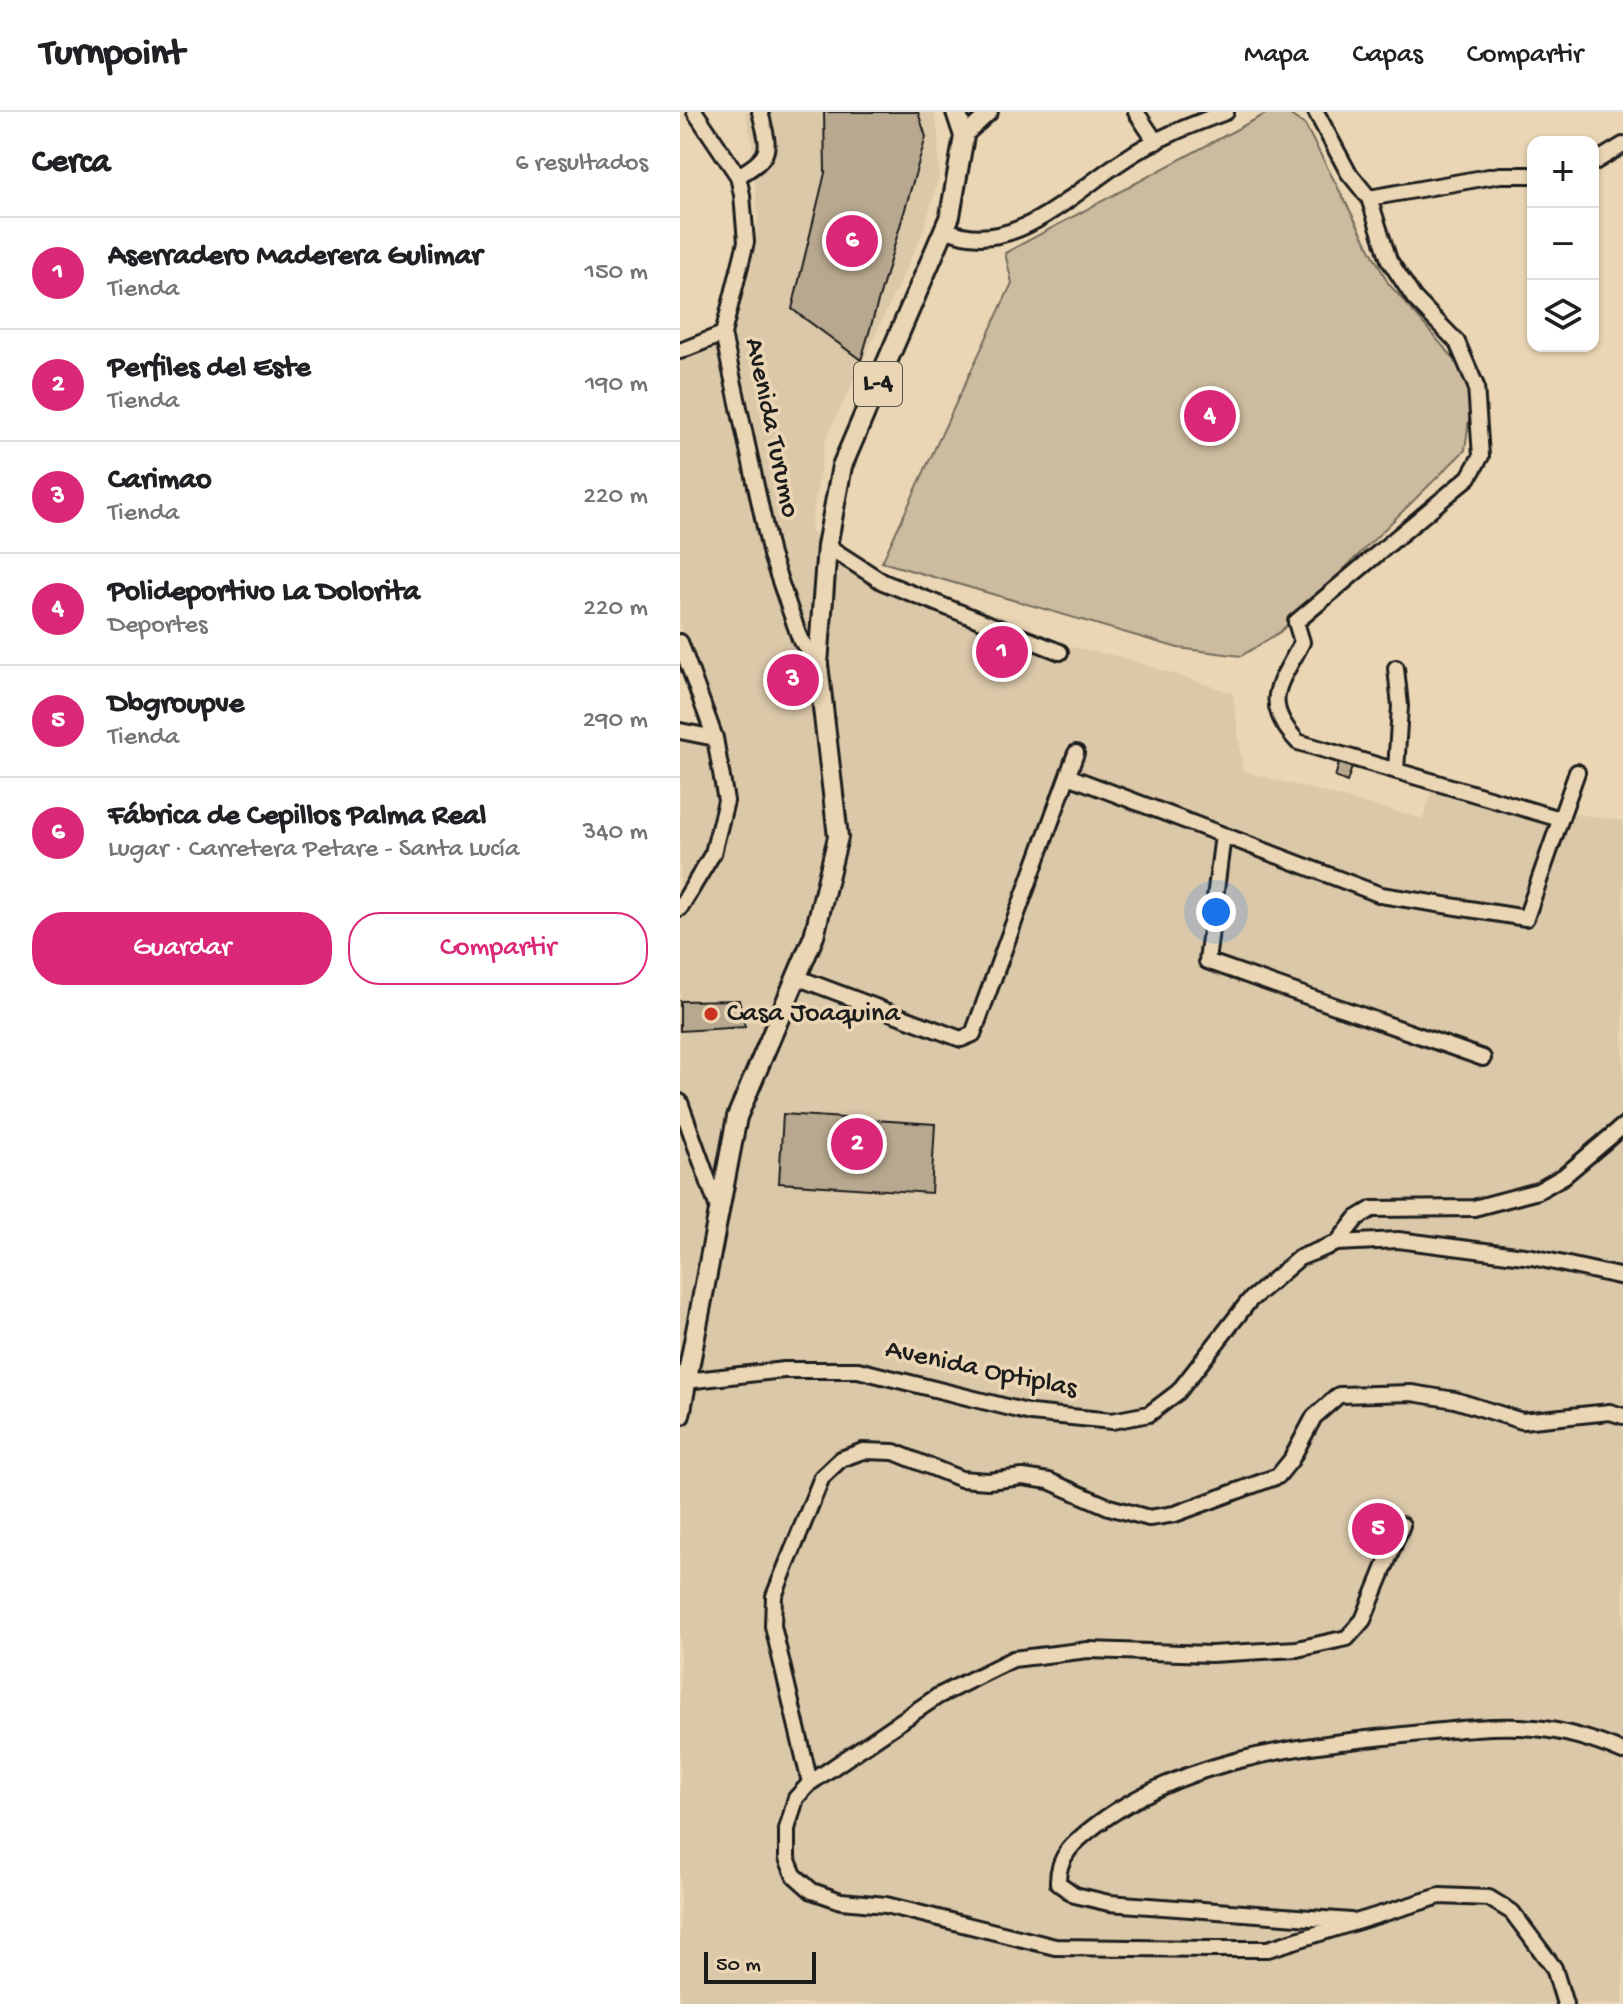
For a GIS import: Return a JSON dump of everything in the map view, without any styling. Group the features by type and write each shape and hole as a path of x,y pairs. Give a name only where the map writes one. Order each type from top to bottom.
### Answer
{"main road":[{"name":"L-4","path":"680,1415 686,1381 686,1347 719,1212 737,1117 814,936 838,837 818,664 827,546 842,466 945,229 964,136 956,112"}],"street":[{"name":"Avenida Turumo","path":"695,112 738,176 746,242 723,334 771,555 800,639 818,664"},
{"path":"738,176 763,162 769,145 760,112"},
{"path":"964,136 990,112"},
{"path":"1136,112 1156,142"},
{"path":"945,229 966,239 997,238 1058,208 1125,158 1226,112"},
{"path":"1316,112 1348,172 1369,198 1389,260 1414,298 1457,342 1476,386 1481,456 1469,477 1296,622 1302,642 1275,690 1276,709 1298,742 1560,819"},
{"path":"1599,159 1623,145"},
{"path":"1369,198 1500,175 1527,175"},
{"path":"680,351 723,334"},
{"path":"827,546 883,582 1060,652"},
{"path":"680,642 715,738 726,801 713,853 680,908"},
{"path":"1396,668 1400,706 1396,771"},
{"path":"680,731 715,738"},
{"path":"796,977 961,1039 973,1034 1076,753"},
{"path":"1068,776 1381,895 1526,918 1577,772"},
{"path":"1223,835 1207,961 1483,1058"},
{"path":"680,1102 719,1212"},
{"path":"1337,1243 1357,1218 1372,1209 1474,1208 1513,1201 1538,1191 1564,1176 1623,1126"},
{"name":"Avenida Optiplas","path":"686,1381 784,1370 858,1370 1031,1413 1112,1421 1149,1414 1178,1392 1249,1301 1299,1258 1337,1243 1398,1240 1532,1257 1623,1277"},
{"path":"810,1783 773,1626 774,1596 822,1477 841,1459 863,1451 894,1452 961,1479 988,1481 1023,1477 1049,1481 1109,1507 1149,1518 1175,1514 1278,1476 1291,1460 1314,1417 1339,1395 1412,1393 1495,1410 1522,1421 1601,1413 1623,1416"},
{"path":"1402,1525 1363,1620 1347,1638 1297,1649 1268,1651 1211,1654 1088,1650 1013,1659 938,1696 810,1783 796,1798 787,1829 787,1858 794,1875 812,1891 841,1901 886,1905 1055,1947 1268,1949 1440,1896 1489,1898 1512,1912 1554,1968 1565,2004"},
{"path":"1355,1922 1109,1903 1075,1895 1058,1883 1057,1866 1068,1849 1130,1800 1191,1772 1296,1747 1472,1728 1535,1728 1590,1738 1623,1752"}],"shaded area":[{"path":"745,112 934,112 938,132 939,177 930,209 920,239 825,441 810,532 836,543 871,577 966,626 1117,656 1233,693 1243,771 1423,819 1434,784 1539,808 1623,821 1623,2004 680,2004 680,739 704,744 722,736 702,671 680,625 680,359 701,344 722,344 752,266 758,219 752,143"},
{"path":"1269,112 1286,112 1305,125 1388,283 1474,382 1465,450 1280,632 1241,656 1178,648 882,562 1012,283 1005,253"}],"building":[{"path":"824,112 918,112 926,137 861,360 792,309 825,173"},
{"path":"1341,757 1354,761 1347,782 1335,777"},
{"name":"Casa Joaquina","path":"739,1000 745,1027 680,1031 680,1001"},
{"path":"783,1114 935,1124 931,1193 779,1183"}],"place":[{"name":"Fábrica de Cepillos Palma Real","path":"852,241"},
{"name":"Polideportivo La Dolorita","path":"1210,416"},
{"name":"Aserradero Maderera Gulimar","path":"1002,652"},
{"name":"Carimao","path":"793,680"},
{"name":"Casa Joaquina","path":"711,1014"},
{"name":"Perfiles del Este","path":"857,1144"},
{"name":"Dbgroupve","path":"1378,1529"}]}
